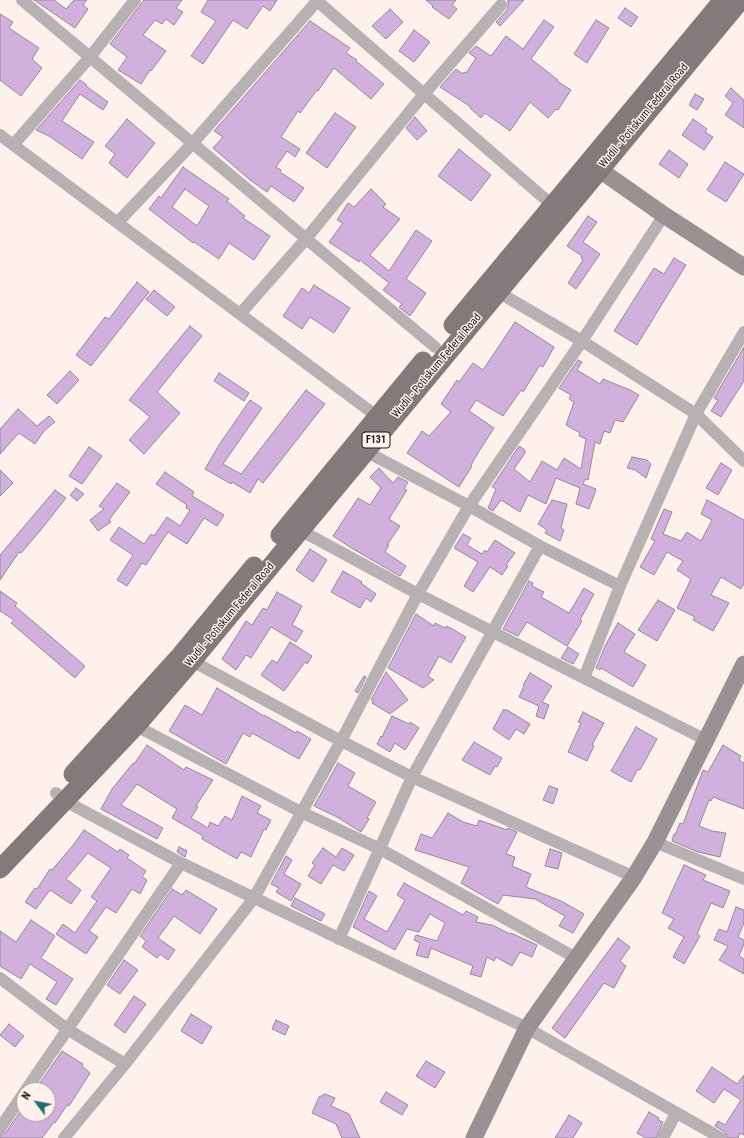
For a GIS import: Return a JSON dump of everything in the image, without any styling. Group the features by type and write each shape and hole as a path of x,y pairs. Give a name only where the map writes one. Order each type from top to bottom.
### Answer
{"main road":[{"name":"Wudil - Potiskum Federal Road","path":"0,851 136,726 192,661 300,530 367,452 383,420 435,347 723,0"},
{"name":"Wudil - Potiskum Federal Road","path":"0,869 179,656 383,420 498,292 741,0"}],"street":[{"path":"22,0 305,240 435,347"},
{"path":"14,144 90,57 135,0"},
{"path":"118,222 192,144 317,0 552,205"},
{"path":"240,314 305,240 424,94 501,5"},
{"path":"0,135 383,420"},
{"path":"600,170 664,215 744,267"},
{"path":"64,1138 254,898 341,741 418,594 469,506 582,341 664,215"},
{"path":"498,292 582,341 696,414 744,461"},
{"path":"584,678 620,586 696,414 744,332"},
{"path":"367,452 469,506 540,546 620,586"},
{"path":"300,530 418,594 706,740"},
{"path":"339,939 412,777 540,546"},
{"path":"192,661 341,741 412,777 634,877"},
{"path":"474,1138 527,1028 634,877 656,842 744,664"},
{"path":"136,726 302,812 380,849 576,958"},
{"path":"60,797 181,863 527,1028 721,1138"},
{"path":"656,842 744,879"},
{"path":"31,1082 181,863"},
{"path":"0,978 67,1029 124,1064"},
{"path":"0,1128 16,1105"},
{"path":"663,1138 676,1113"}],"building":[{"path":"34,0 54,0 66,9 74,0 87,0 83,5 88,9 75,28"},
{"path":"144,0 182,0 176,8 183,12 174,25 166,19 162,24 155,20 143,35 166,51 151,71 150,70 141,84 118,70 127,57 110,44"},
{"path":"208,0 277,0 270,11 263,6 247,29 233,20 203,64 191,56 216,21 201,12"},
{"path":"426,0 456,0 452,5 457,9 449,19 432,7 433,6"},
{"path":"508,0 524,0 500,26 496,22 507,10"},
{"path":"625,8 638,17 631,27 618,18"},
{"path":"390,9 403,22 386,39 372,26"},
{"path":"0,14 13,22 9,28 39,48 32,59 42,68 21,96 0,80"},
{"path":"544,20 554,27 531,59 558,80 557,81 571,90 558,110 556,109 548,118 530,102 510,131 485,113 481,118 470,108 471,107 440,87 456,69 463,74 464,72 466,73 476,58 469,53 476,46 491,56 506,36 523,49"},
{"path":"596,20 609,28 587,63 574,54"},
{"path":"310,21 350,48 346,53 357,60 356,61 384,84 371,99 334,68 300,113 298,111 281,137 300,149 295,157 287,151 276,167 281,170 280,172 304,188 294,202 271,186 267,192 250,180 213,148 223,137 214,131"},
{"path":"414,30 430,42 414,62 399,51"},
{"path":"80,80 108,102 103,110 80,94 62,121 94,142 82,159 49,136 36,130"},
{"path":"731,88 744,100 744,128 725,115 733,103 725,96"},
{"path":"695,94 704,99 697,110 689,105"},
{"path":"335,113 356,127 327,168 306,153"},
{"path":"415,117 427,131 417,140 406,128"},
{"path":"127,119 155,143 127,178 109,163 115,154 105,146"},
{"path":"693,119 707,129 705,132 713,137 704,150 682,135"},
{"path":"459,149 491,175 471,201 438,176"},
{"path":"669,150 688,164 679,178 659,164"},
{"path":"725,162 744,174 726,202 707,190"},
{"path":"183,167 229,199 227,201 245,216 243,218 270,236 254,260 229,243 219,259 194,242 193,243 149,209 159,196 161,198","holes":["185,189 209,206 197,226 172,207"]},
{"path":"371,189 386,204 383,207 400,219 370,255 389,271 416,230 432,241 406,279 426,293 410,316 399,307 402,304 383,290 389,283 360,260 359,262 329,242 343,223 337,220 348,203 354,207"},
{"path":"588,216 597,222 583,242 600,254 576,289 568,283 583,260 581,258 582,256 567,246"},
{"path":"674,258 686,265 637,345 614,331 654,268 664,274"},
{"path":"137,282 149,292 91,366 76,355 105,317 109,319"},
{"path":"314,285 350,308 334,333 310,317 302,329 283,316 302,288 309,293"},
{"path":"154,290 175,307 167,316 146,299"},
{"path":"515,322 554,347 543,367 540,365 523,392 521,390 503,416 476,400 469,411 494,428 459,487 407,453 422,431 429,436 451,412 441,404 457,380 459,382 473,363 483,370"},
{"path":"190,326 202,336 157,392 180,413 144,454 129,440 150,417 129,400"},
{"path":"744,347 744,381 721,417 711,411 718,400 714,398"},
{"path":"578,360 582,362 577,370 600,384 603,379 639,395 623,422 615,420 610,433 604,431 600,444 595,442 588,480 585,479 583,484 596,489 589,509 576,504 580,488 556,478 546,504 528,495 520,512 501,500 493,511 488,508 496,489 492,487 519,446 525,450 525,453 514,469 530,482 542,461 557,470 564,458 581,469 586,439 579,436 580,433 566,425 574,402 569,399 571,395 559,388"},
{"path":"70,371 79,380 57,404 47,395"},
{"path":"219,373 249,393 244,401 214,381"},
{"path":"306,390 325,404 263,483 258,479 250,493 232,482 231,484 205,469 219,445 250,400 262,408 223,464 241,474"},
{"path":"18,409 37,426 49,416 55,422 44,431 35,444 19,433 0,454 0,429"},
{"path":"89,447 102,456 82,484 69,476"},
{"path":"632,457 647,460 651,464 646,478 635,470 627,468"},
{"path":"721,463 732,470 718,495 706,488"},
{"path":"379,468 393,483 398,477 408,482 404,489 407,490 389,519 400,526 387,545 389,545 385,552 406,566 400,576 333,536 358,498 370,505 381,488 370,477"},
{"path":"0,470 13,483 0,496"},
{"path":"165,472 194,492 192,496 224,515 217,526 204,518 187,544 168,532 146,565 142,563 127,586 117,580 133,555 110,540 119,527 144,544 151,534 154,536 167,517 180,526 190,510 186,508 187,505 156,484"},
{"path":"117,483 130,492 109,520 111,522 98,531 90,520 104,509 99,506"},
{"path":"76,488 84,494 77,501 70,495"},
{"path":"55,490 66,498 21,553 19,552 0,580 0,555"},
{"path":"552,500 567,504 561,528 564,530 560,541 545,533 547,530 538,524"},
{"path":"707,500 744,520 744,584 741,589 721,577 711,595 729,603 713,631 693,620 695,617 677,608 691,579 677,570 683,561 667,552 654,575 640,567 655,541 651,539 664,509 672,512 663,534 681,541 687,532 701,541 712,520 701,514"},
{"path":"463,534 471,538 467,545 482,554 485,550 487,552 495,540 515,553 506,565 508,566 502,575 490,567 473,592 464,586 478,562 454,548"},
{"path":"310,549 327,560 313,582 296,570"},
{"path":"343,571 362,582 361,583 376,594 371,602 366,598 360,608 331,592"},
{"path":"529,581 533,583 532,586 544,592 541,597 569,613 584,588 594,594 580,620 582,621 567,646 527,622 518,636 503,629"},
{"path":"0,591 17,603 15,606 85,666 75,678 11,623 14,620 0,611"},
{"path":"277,592 302,606 292,625 303,631 296,642 271,627 251,658 246,655 236,670 222,659 246,621 252,625 263,608 267,610"},
{"path":"658,600 675,610 657,641 638,630"},
{"path":"416,614 434,626 435,623 445,628 447,626 466,637 451,663 439,656 428,676 434,680 423,688 388,668"},
{"path":"618,623 635,634 624,652 646,665 633,687 601,668 600,670 596,668 605,646"},
{"path":"290,642 312,656 307,664 305,662 284,691 261,675 272,660 277,663"},
{"path":"568,647 579,654 573,664 561,658"},
{"path":"386,672 408,700 390,714 372,703 374,702 371,700"},
{"path":"530,673 552,686 542,702 549,705 544,719 536,716 539,706 519,697 524,686 523,685"},
{"path":"364,676 366,677 358,693 355,691"},
{"path":"217,688 264,716 296,733 297,731 311,739 299,759 252,733 250,737 243,733 226,764 169,731 185,705 202,715"},
{"path":"503,710 507,710 530,724 524,734 516,729 509,740 493,729"},
{"path":"583,712 604,723 592,745 594,746 587,761 568,752 581,723 578,722"},
{"path":"392,716 409,724 410,722 419,728 405,750 395,743 390,752 377,744"},
{"path":"636,727 657,739 640,770 638,769 631,782 611,771"},
{"path":"474,742 502,758 490,775 462,760"},
{"path":"147,745 184,770 186,767 213,780 196,806 198,807 191,818 208,828 210,822 218,826 225,816 232,820 242,796 261,806 257,813 271,820 266,830 264,829 251,857 241,852 237,859 202,839 203,836 172,818 177,809 137,784 121,805 163,828 157,839 101,809 112,789 133,763 134,764"},
{"path":"723,745 741,756 739,760 744,763 744,809 713,797 711,801 709,800 699,826 712,831 726,833 720,857 698,852 672,841 680,823 683,824 703,770 708,772"},
{"path":"338,763 355,773 348,786 376,802 367,818 369,819 361,832 337,817 314,806"},
{"path":"549,786 558,789 553,804 543,800"},
{"path":"448,813 463,822 477,826 479,820 517,832 506,854 515,857 512,866 531,874 526,887 561,901 584,914 573,933 559,926 565,916 535,899 503,895 498,904 461,883 469,867 415,850 421,834 432,838"},
{"path":"84,830 118,852 120,849 129,855 127,858 146,871 142,877 147,880 140,894 132,889 116,913 106,907 89,931 98,937 86,954 56,934 63,924 75,933 97,901 91,897 111,868 88,853 66,879 81,890 71,904 50,890 36,909 25,902 35,888 37,889 50,869 52,870"},
{"path":"179,847 187,851 185,857 177,852"},
{"path":"323,848 336,857 342,848 354,855 344,871 333,865 321,884 308,876 315,865 312,863"},
{"path":"550,849 562,853 558,869 545,866"},
{"path":"286,856 292,860 284,874 301,884 291,901 276,892 279,888 271,884"},
{"path":"684,865 706,875 703,880 730,891 723,908 711,903 697,934 700,936 684,964 673,957 684,937 668,928 674,919 662,913"},
{"path":"404,883 463,915 466,911 478,917 476,922 492,925 537,945 532,957 520,952 512,966 496,957 494,961 487,957 481,977 470,974 473,966 431,948 428,958 416,955 420,943 414,940 416,935 437,941 445,923 430,914 419,932 407,929 395,950 353,927 369,891 377,896 364,919 387,932 405,900 397,895"},
{"path":"172,889 182,895 186,890 217,909 200,934 174,916 158,938 175,950 168,960 160,954 157,958 142,947 146,941 140,936"},
{"path":"295,898 325,914 321,921 291,906"},
{"path":"736,907 744,910 744,923 738,937 744,940 739,956 744,959 744,974 719,960 728,946 714,940 719,929 727,932"},
{"path":"31,920 55,936 41,958 73,979 56,1005 46,999 57,982 30,964 21,979 0,966 0,931 16,942"},
{"path":"618,938 630,947 620,961 626,966 614,988 604,983 565,1038 552,1028"},
{"path":"124,960 138,970 120,994 107,985"},
{"path":"134,996 146,1004 125,1033 114,1025"},
{"path":"191,1014 212,1027 202,1044 181,1031"},
{"path":"276,1020 289,1026 285,1035 272,1029"},
{"path":"9,1024 24,1036 15,1047 0,1035"},
{"path":"62,1051 83,1064 82,1066 90,1073 69,1106 67,1105 56,1122 56,1082 41,1082"},
{"path":"426,1061 445,1072 435,1088 416,1076"},
{"path":"712,1067 737,1084 744,1075 744,1135 740,1133 738,1138 728,1138 725,1132 715,1126 718,1121 725,1125 741,1100 724,1089 714,1103 696,1091"},
{"path":"386,1092 408,1105 402,1115 380,1102"},
{"path":"325,1094 335,1098 331,1106 349,1114 360,1138 342,1138 336,1124 312,1113 319,1097"},
{"path":"649,1112 659,1118 658,1120 663,1122 656,1138 646,1138 637,1133"},
{"path":"569,1115 582,1123 573,1138 555,1138"},
{"path":"16,1118 16,1122 54,1122 42,1138 0,1138 0,1135 6,1132"}]}
